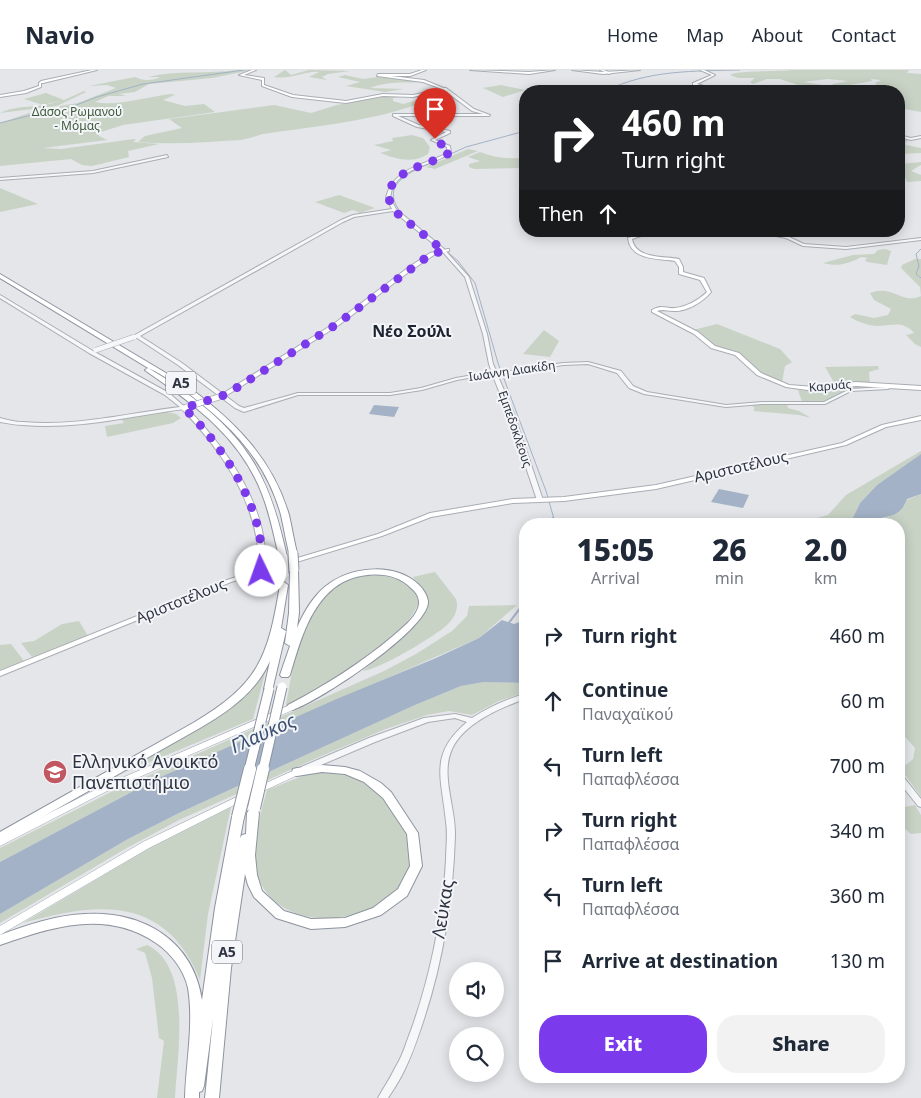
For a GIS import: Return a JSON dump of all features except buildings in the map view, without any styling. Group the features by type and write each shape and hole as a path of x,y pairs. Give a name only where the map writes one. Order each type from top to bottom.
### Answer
{"highway":[{"name":"Α5","path":"0,276 197,394 224,418 252,449 270,478 283,509 293,554 284,585 280,636 238,817 221,908 194,1098"},
{"name":"Α5","path":"0,281 188,396 226,429 248,455 258,475 270,503 283,557 289,572 294,613 285,675 244,851 230,929 212,1098"},
{"path":"285,675 303,623 324,594 335,583 353,575 381,573 403,578 421,593 424,600 423,608 418,617 404,630 361,667 292,707"},
{"path":"0,837 198,724 240,695 256,676 269,653 278,626 284,585"},
{"path":"254,811 249,868 257,894 264,903 274,910 288,918 308,924 337,925 376,912 392,902 406,889 414,874 418,859 416,843 410,829 391,799 373,782 346,770 316,769 297,772"},
{"path":"0,940 43,926 69,920 91,918 117,920 133,924 147,930 162,940 182,960 194,986 196,1024 194,1098"}],"main road":[{"path":"0,96 24,92 40,86 42,82 96,70"},
{"path":"256,70 240,75 263,79 262,85 288,95 342,102 384,95 412,96 445,89"},
{"path":"425,70 410,75 378,75 422,81 445,89"},
{"path":"470,70 529,73 554,70"},
{"path":"573,70 610,73 639,70"},
{"path":"698,85 694,84 714,75 705,71"},
{"name":"Καρυάς","path":"634,237 630,238 633,249 647,256 677,260 681,267 681,273 702,279 709,292 706,296 681,309 654,309 659,315 696,333 713,347 737,354 759,374 788,386 815,389 863,384 921,388"},
{"path":"261,571 262,559 257,526 248,497 224,454 184,408 222,396 324,332 431,254 446,251"},
{"name":"Αριστοτέλους","path":"0,674 200,592 261,571 380,535 430,515 513,501 555,500 660,486 844,444 884,426 921,418"},
{"path":"0,842 102,790 292,707"},
{"path":"0,932 146,845 297,772"}],"street":[{"path":"601,70 610,73"},
{"path":"94,351 135,337 346,219 394,210 388,198 392,184 409,170 446,155 450,149 433,140 449,132 416,125 394,115 489,115 473,110 445,89"},
{"path":"905,138 911,139 921,137"},
{"path":"0,179 93,172 166,156"},
{"name":"Εμπεδοκλέους","path":"394,210 446,251 470,282 485,334 489,359 512,414 542,500"},
{"path":"788,237 803,245 846,248 921,239"},
{"path":"0,296 167,394 184,408"},
{"name":"Ιωάννη Διακίδη","path":"135,337 175,360 237,407 245,410 298,394 390,394 422,389 454,379 485,374 505,374 563,364 592,364 621,373 631,387 646,393 726,406 762,403 825,403 856,389 900,388"},
{"path":"0,420 15,423 62,423 184,408"},
{"name":"Λεύκας","path":"383,1098 402,1067 422,1009 444,913 449,883 451,830 445,779 445,758 452,742 474,721 498,706 519,698"},
{"path":"297,772 372,740 427,720 449,716 474,721"},
{"path":"905,784 921,804"}],"green space":[{"name":"Δάσος Ρωμανού - Μόμας","path":"252,70 212,78 149,84 135,92 119,94 126,96 108,96 95,102 123,102 172,94 175,95 163,100 185,106 204,104 215,112 123,125 98,133 99,136 107,140 43,148 61,149 134,139 136,140 133,142 159,144 128,151 129,157 92,166 82,165 71,159 0,166 0,123 29,113 59,109 60,106 78,103 116,88 107,85 89,86 135,77 151,80 160,77 148,77"},
{"path":"285,70 291,75 309,70 350,71 328,74 322,77 327,80 309,77 319,72 309,72 280,78 274,77"},
{"path":"909,70 907,73 921,74 921,112 905,109 905,85 877,85 875,83 881,80 871,79 872,81 850,85 832,85 848,81 828,79 803,82 823,85 798,85 780,79 767,79 753,84 750,82 755,78 738,78 730,75 740,72"},
{"path":"345,75 363,79 378,77 424,82 390,83 370,88 404,89 385,92 346,86 360,82 338,77"},
{"path":"501,85 519,89 519,92 503,97 483,88"},
{"path":"84,91 86,92 57,106 0,113 14,108 44,105 58,101 43,105 24,99 46,93 64,100"},
{"path":"383,96 398,97 393,98 393,101 403,104 427,97 427,101 367,118 263,134 241,140 176,143 138,142 145,136 182,128 169,119 274,105 311,113 337,105"},
{"path":"412,135 423,138 430,147 428,154 410,160 398,159 380,153 391,150 374,145 393,141 392,138"},
{"path":"905,143 906,145 921,148 921,153 905,154"},
{"path":"468,149 478,151 435,169 426,167"},
{"path":"480,152 502,158 519,158 519,168 474,169 469,167 469,164 480,161 468,157"},
{"path":"921,162 921,165 911,171 921,175 921,181 907,182 905,163"},
{"path":"0,188 38,204 0,212"},
{"path":"339,195 375,208 360,213 353,210 344,213 315,202"},
{"path":"885,249 891,251 887,265 867,262 865,260 868,258 861,257 842,264 823,263 853,255 874,254 878,250"},
{"path":"915,259 921,259 921,296 920,287 901,268 902,265"},
{"path":"885,291 908,298 921,296 921,347 906,335 914,333 906,326 873,326 850,317 855,314 874,318 888,315 891,309 874,300 870,293"},
{"path":"717,324 780,349 792,362 785,366 782,383 760,374 742,356 717,348 693,330"},
{"path":"544,330 559,341 550,357 523,354"},
{"path":"878,366 879,369 869,372 870,384 836,386 825,367"},
{"path":"854,386 881,387 849,389 822,402 802,402 798,390 820,391"},
{"path":"757,404 787,404 788,408 799,411 811,418 799,415 754,411 752,406"},
{"path":"162,411 176,414 181,418 173,423 107,437 105,426 124,423 121,418"},
{"path":"921,451 921,454 877,485 860,503 853,518 817,518 828,515 846,495"},
{"path":"921,494 921,797 905,775 905,766 913,759 915,748 905,737 905,518 882,518 900,511 907,500"},
{"path":"435,572 456,599 457,609 453,618 442,629 407,651 363,671 403,638 422,618 427,609 428,600 424,590 413,577"},
{"path":"377,575 396,579 412,589 419,600 413,614 400,630 362,661 320,688 286,705 300,640 308,620 319,602 334,589 353,579"},
{"path":"517,605 479,638 156,779 0,862 0,848 109,793 384,671 416,654 452,631 467,616 469,606"},
{"path":"79,621 88,636 32,657 21,643 34,641 62,624"},
{"path":"11,644 24,661 0,670 0,645"},
{"path":"267,666 253,719 125,771 244,696 258,681"},
{"path":"484,682 519,683 519,694 499,701 472,715 449,711 427,715 386,729 319,757 179,820 125,849 0,923 0,914 128,839 179,813 415,705 461,686"},
{"path":"321,772 354,778 371,787 386,802 400,822 406,833 411,851 404,880 388,899 364,911 338,918 310,917 285,908 266,891 255,865 255,837 267,790 305,775"},
{"path":"915,805 921,815 921,833 911,834 905,829 905,807"},
{"path":"231,807 208,914 200,980 185,952 168,932 148,919 126,911 102,909 77,911 23,923 151,847"},
{"path":"147,945 161,956 171,972 177,992 179,1037 175,1098 157,1098 164,1041 159,1038 152,978 145,953 136,949"}],"water":[{"path":"374,405 399,407 394,417 369,414"},
{"path":"921,454 921,494 907,499 900,511 895,514 880,518 853,518 860,503 877,485"},
{"path":"719,489 749,495 743,508 711,502"},
{"name":"Γλαύκος","path":"502,620 514,624 519,622 519,683 484,682 461,686 415,705 179,813 128,839 0,914 0,862 156,779 479,638"}],"waterway":[{"path":"0,123 36,114 58,112 97,97 143,84 244,70"},
{"path":"619,85 654,75 740,70"},
{"path":"444,157 466,147 519,133"},
{"path":"402,214 393,196 394,188 398,182 412,172 430,163"},
{"path":"407,218 458,261 475,283 498,363 546,491 554,518"},
{"path":"921,249 916,254 919,266 916,274 921,278"},
{"path":"508,624 519,610"}],"place":[{"name":"Ελληνικό Ανοικτό Πανεπιστήμιο","path":"55,772"}],"district":[{"name":"Νέο Σούλι","path":"412,331"}],"route":[{"path":"261,571 262,559 257,526 248,497 224,454 184,408 222,396 238,387 337,324 431,254 444,251 398,214 388,198 392,184 404,174 449,153 449,147 433,141 435,139"}]}
